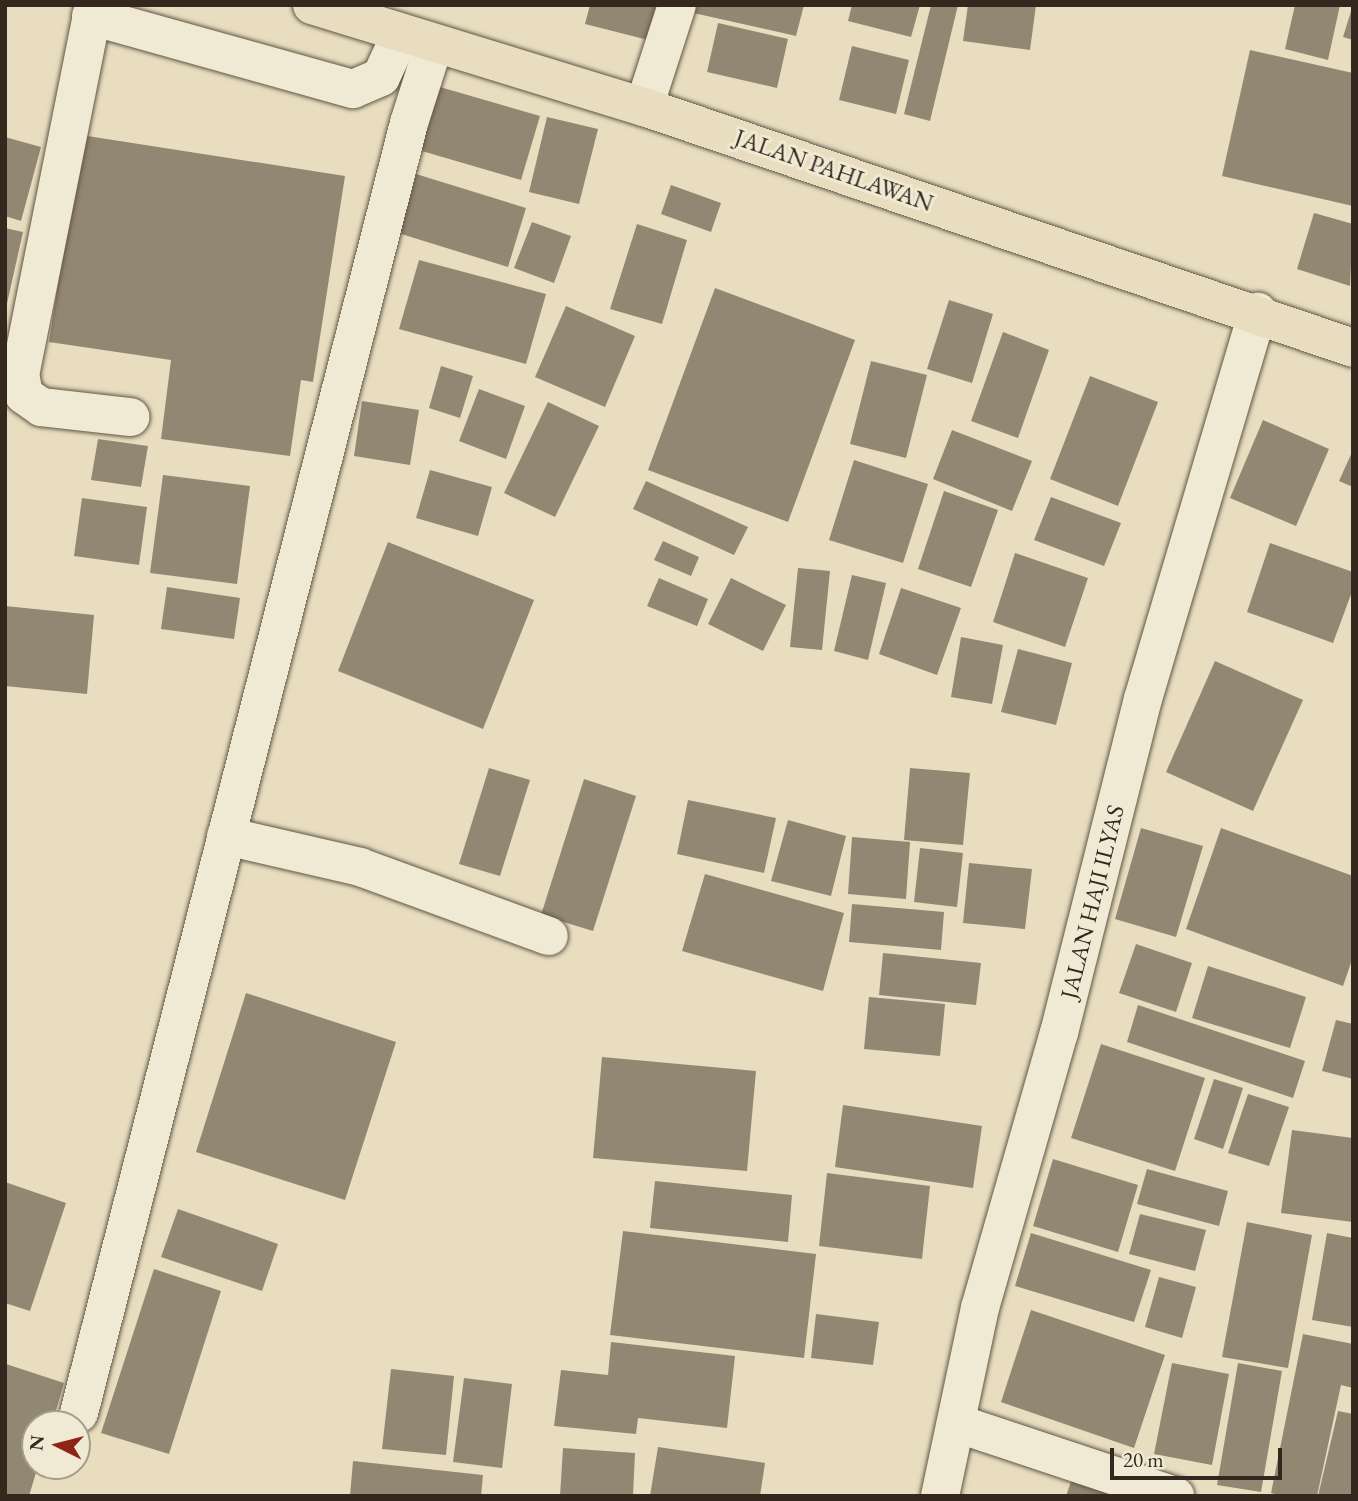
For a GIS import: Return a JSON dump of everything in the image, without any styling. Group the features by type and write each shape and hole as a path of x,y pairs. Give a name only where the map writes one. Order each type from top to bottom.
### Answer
{"main road":[{"name":"JALAN PAHLAWAN","path":"312,5 644,107 1258,312 1353,348"}],"street":[{"path":"644,107 677,5"},
{"path":"130,417 41,407 23,396 20,374 93,11 353,89 381,77 417,39"},
{"path":"80,1410 409,123 417,39"},
{"name":"JALAN HAJI ILYAS","path":"940,1496 980,1308 1059,1033 1143,699 1258,312"},
{"path":"226,836 360,867 549,936"},
{"path":"956,1423 1175,1496"}],"building":[{"path":"590,5 670,5 660,43 585,24"},
{"path":"690,5 804,5 796,36 689,12"},
{"path":"852,5 920,5 911,37 848,21"},
{"path":"931,5 958,5 930,121 904,114"},
{"path":"968,5 1036,5 1030,50 963,41"},
{"path":"1295,5 1340,5 1328,60 1285,49"},
{"path":"1353,5 1353,40 1343,37"},
{"path":"718,23 788,39 777,88 707,72"},
{"path":"852,46 909,60 896,114 839,100"},
{"path":"1250,50 1353,73 1353,206 1222,176"},
{"path":"433,85 540,116 521,180 415,149"},
{"path":"547,117 598,129 579,204 529,192"},
{"path":"81,135 345,176 313,382 301,380 290,456 161,439 171,360 49,342"},
{"path":"5,137 41,147 21,221 5,216"},
{"path":"416,174 526,208 508,267 398,233"},
{"path":"671,185 721,203 711,232 661,214"},
{"path":"1314,213 1353,224 1350,286 1297,269"},
{"path":"532,222 571,236 554,283 514,268"},
{"path":"637,224 687,240 662,324 610,309"},
{"path":"5,228 23,232 6,308 5,308"},
{"path":"419,260 546,294 526,364 399,329"},
{"path":"715,288 855,340 788,522 648,470"},
{"path":"949,300 993,314 972,383 927,369"},
{"path":"566,306 635,336 605,407 535,377"},
{"path":"1003,332 1049,350 1018,438 971,421"},
{"path":"871,361 927,375 906,458 850,444"},
{"path":"441,366 473,376 460,418 429,408"},
{"path":"1090,376 1158,402 1118,506 1050,479"},
{"path":"479,389 525,406 506,459 459,441"},
{"path":"362,401 419,410 410,465 354,456"},
{"path":"548,402 599,426 555,517 504,493"},
{"path":"1263,420 1329,449 1296,526 1230,498"},
{"path":"952,430 1032,461 1012,511 933,479"},
{"path":"98,439 148,446 141,487 91,480"},
{"path":"1353,450 1353,487 1339,481"},
{"path":"854,460 928,484 903,563 829,540"},
{"path":"430,470 492,487 478,536 416,518"},
{"path":"163,475 250,486 237,584 150,573"},
{"path":"646,481 748,527 734,555 633,509"},
{"path":"944,491 998,510 971,587 918,569"},
{"path":"1051,497 1121,523 1104,566 1034,540"},
{"path":"82,498 147,507 139,565 74,556"},
{"path":"663,541 699,557 691,576 654,560"},
{"path":"388,542 534,600 483,729 338,671"},
{"path":"1270,543 1353,572 1353,589 1333,643 1247,612"},
{"path":"1015,553 1088,578 1065,647 993,622"},
{"path":"798,568 830,571 822,650 790,647"},
{"path":"852,575 886,583 868,660 834,651"},
{"path":"659,578 708,599 697,626 647,606"},
{"path":"731,578 786,605 763,651 708,624"},
{"path":"167,587 240,598 234,639 161,629"},
{"path":"901,588 961,608 937,675 879,654"},
{"path":"5,606 94,615 87,694 5,686"},
{"path":"961,637 1003,645 992,704 951,697"},
{"path":"1018,649 1072,663 1056,725 1001,712"},
{"path":"1215,661 1303,700 1253,811 1166,772"},
{"path":"489,768 530,780 500,876 459,864"},
{"path":"910,768 970,773 963,845 904,840"},
{"path":"584,779 636,796 593,931 541,915"},
{"path":"688,800 776,818 764,873 677,854"},
{"path":"788,820 846,836 831,896 771,881"},
{"path":"1141,828 1203,846 1176,937 1115,919"},
{"path":"1221,828 1353,876 1353,957 1343,986 1186,929"},
{"path":"852,837 910,842 906,899 848,894"},
{"path":"920,848 963,853 957,907 914,902"},
{"path":"969,863 1032,869 1025,929 963,923"},
{"path":"705,874 844,913 823,991 682,951"},
{"path":"852,904 944,912 941,950 849,942"},
{"path":"1136,944 1192,963 1176,1012 1119,993"},
{"path":"883,953 981,963 976,1005 879,995"},
{"path":"1208,966 1306,997 1290,1048 1192,1018"},
{"path":"246,993 396,1042 345,1200 196,1152"},
{"path":"869,997 945,1004 940,1056 864,1049"},
{"path":"1138,1005 1305,1061 1293,1098 1127,1042"},
{"path":"1336,1020 1353,1024 1353,1079 1322,1071"},
{"path":"1101,1044 1205,1078 1175,1171 1071,1138"},
{"path":"602,1057 756,1071 747,1171 593,1158"},
{"path":"1214,1079 1243,1088 1223,1149 1194,1139"},
{"path":"1248,1094 1289,1107 1269,1166 1228,1153"},
{"path":"843,1105 982,1126 973,1188 835,1167"},
{"path":"1292,1130 1353,1138 1353,1222 1281,1213"},
{"path":"1053,1159 1138,1185 1118,1252 1033,1226"},
{"path":"1147,1169 1228,1191 1219,1226 1137,1204"},
{"path":"827,1173 930,1186 922,1259 819,1246"},
{"path":"655,1181 792,1195 788,1242 650,1228"},
{"path":"5,1182 66,1203 30,1311 5,1303"},
{"path":"178,1209 278,1244 262,1291 161,1257"},
{"path":"1140,1214 1206,1230 1195,1271 1129,1254"},
{"path":"1247,1222 1312,1235 1288,1368 1222,1357"},
{"path":"623,1231 816,1254 804,1358 610,1335"},
{"path":"1031,1233 1151,1270 1134,1322 1015,1286"},
{"path":"1327,1233 1353,1238 1353,1327 1312,1320"},
{"path":"154,1269 221,1291 169,1454 101,1433"},
{"path":"1159,1277 1196,1287 1182,1338 1145,1327"},
{"path":"1031,1310 1165,1355 1134,1448 1001,1402"},
{"path":"816,1314 879,1322 873,1365 811,1358"},
{"path":"1303,1334 1353,1344 1353,1388 1341,1385 1317,1496 1283,1496 1271,1493"},
{"path":"611,1342 735,1356 727,1428 638,1418 636,1434 554,1426 561,1370 608,1375"},
{"path":"1172,1363 1229,1374 1212,1465 1154,1454"},
{"path":"1238,1363 1282,1371 1261,1492 1217,1485"},
{"path":"6,1364 64,1383 56,1410 21,1410 21,1480 34,1480 29,1496 5,1496"},
{"path":"391,1369 454,1376 446,1455 382,1449"},
{"path":"464,1378 512,1384 502,1468 453,1462"},
{"path":"1338,1411 1353,1414 1353,1496 1318,1496"},
{"path":"658,1447 765,1463 760,1496 650,1496"},
{"path":"563,1448 635,1453 633,1496 560,1496"},
{"path":"353,1461 483,1475 481,1496 350,1496"},
{"path":"1075,1470 1143,1496 1066,1496"}]}
